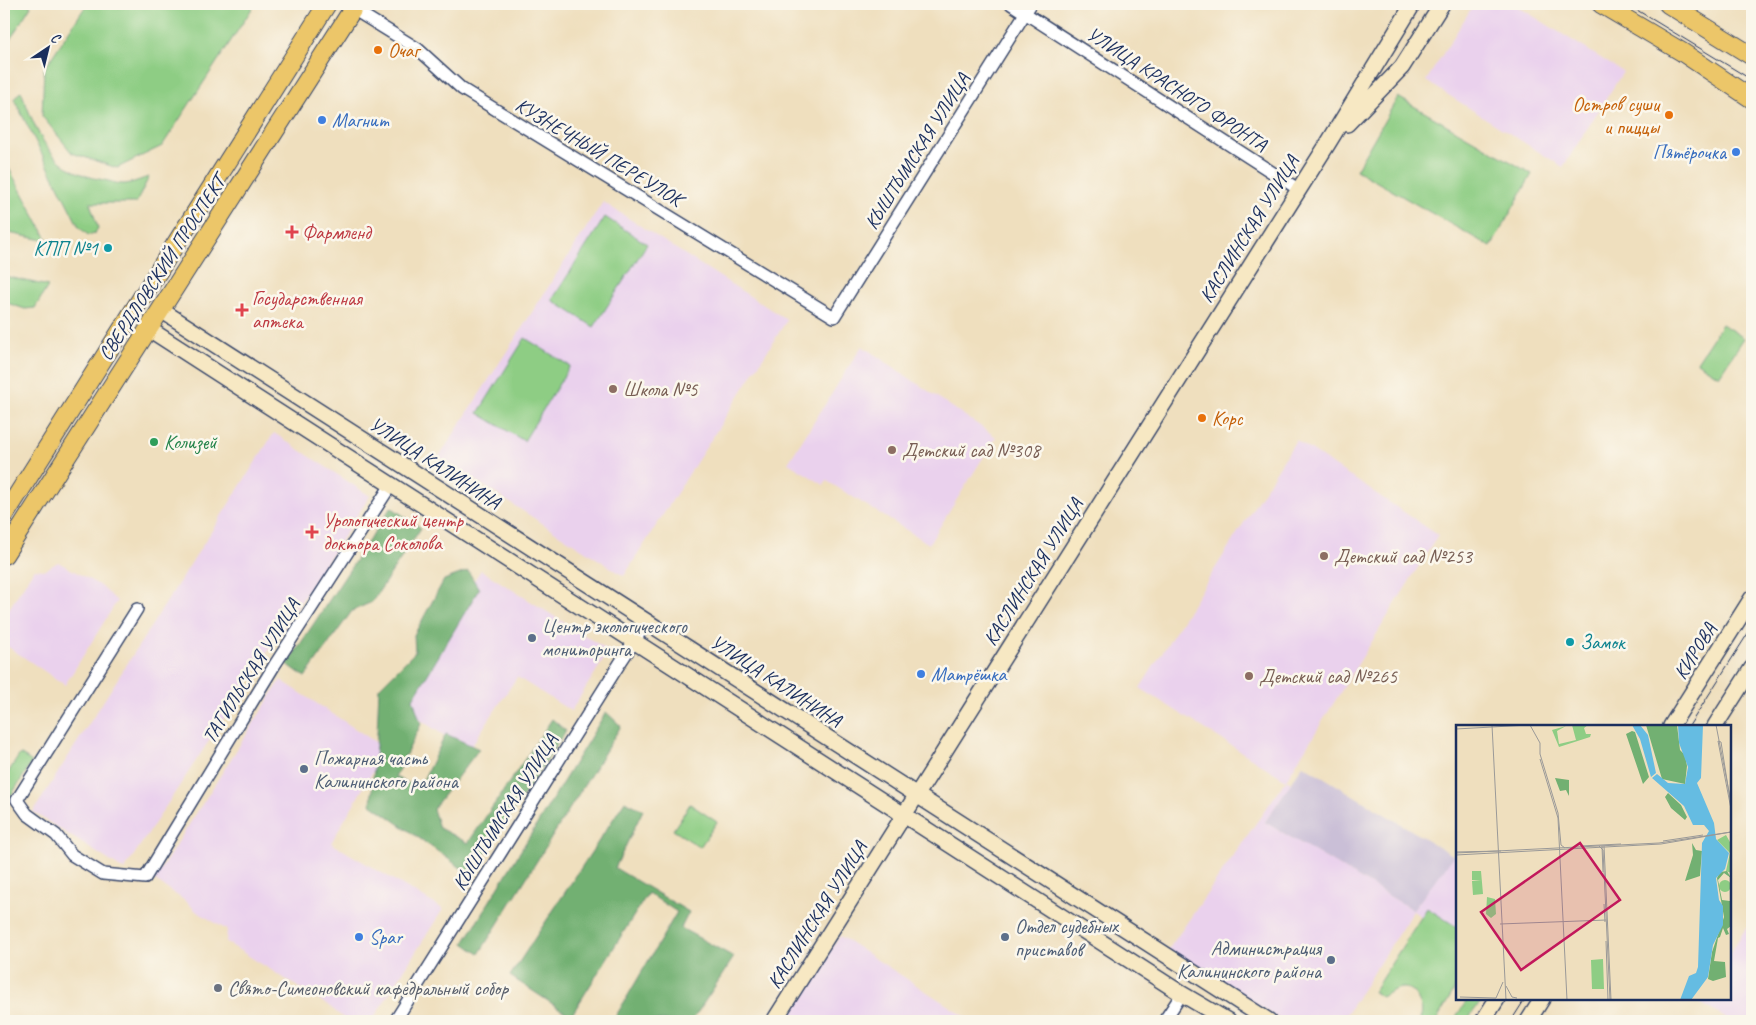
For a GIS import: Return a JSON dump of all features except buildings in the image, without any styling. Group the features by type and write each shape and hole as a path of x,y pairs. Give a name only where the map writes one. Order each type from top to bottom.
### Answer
{"main road":[{"name":"СВЕРДЛОВСКИЙ ПРОСПЕКТ","path":"4,516 327,4"},
{"name":"КАСЛИНСКАЯ УЛИЦА","path":"774,1021 1327,145 1413,4"},
{"name":"КАСЛИНСКАЯ УЛИЦА","path":"1327,145 1402,67 1442,4"},
{"path":"1601,4 1682,52 1752,99"},
{"path":"1668,4 1752,56"},
{"name":"СВЕРДЛОВСКИЙ ПРОСПЕКТ","path":"4,556 355,6"},
{"path":"134,310 161,310"},
{"path":"134,310 149,329"},
{"name":"УЛИЦА КАЛИНИНА","path":"161,310 1269,1021"},
{"name":"УЛИЦА КАЛИНИНА","path":"149,329 1182,994 1228,1021"},
{"name":"КИРОВА","path":"1672,725 1752,598"},
{"path":"1716,725 1752,668"},
{"path":"1483,1021 1496,1000"},
{"path":"1528,1021 1541,1000"}],"street":[{"name":"УЛИЦА КРАСНОГО ФРОНТА","path":"1010,4 1028,8 1298,189"},
{"name":"КУЗНЕЧНЫЙ ПЕРЕУЛОК","path":"355,6 418,49 462,89 834,317"},
{"name":"КЫШТЫМСКАЯ УЛИЦА","path":"834,317 1028,8"},
{"name":"ТАГИЛЬСКАЯ УЛИЦА","path":"137,610 17,800 27,814 56,835 72,855 103,874 145,878 274,666 391,485"},
{"name":"КЫШТЫМСКАЯ УЛИЦА","path":"395,1021 647,622"},
{"path":"1164,1021 1182,994"}],"shaded area":[{"path":"1474,4 1514,4 1623,72 1563,167 1426,81"},
{"name":"Школа №5","path":"603,202 787,320 624,576 439,457"},
{"name":"Детский сад №308","path":"862,346 996,437 929,544 827,481 824,485 788,463"},
{"path":"274,433 370,496 124,870 33,812"},
{"path":"1296,440 1438,535 1286,780 1140,688"},
{"path":"58,562 99,585 117,601 65,685 4,644 4,617 34,569 45,570"},
{"path":"481,570 609,651 571,711 517,677 468,751 393,702"},
{"path":"281,680 386,749 331,843 443,909 372,1021 347,1021 329,1006 226,942 227,930 196,911 187,902 154,880"},
{"path":"1303,765 1454,856 1413,910 1265,822"},
{"path":"1286,780 1291,783 1265,822 1413,910 1456,852 1456,940 1413,911 1342,1021 1283,1021 1168,950"},
{"path":"1746,928 1752,932 1752,1021 1730,1021 1699,1002 1700,1000 1731,1000 1731,951"},
{"path":"840,936 972,1021 786,1021"}],"green space":[{"path":"4,4 28,4 31,6 4,49"},
{"path":"87,4 255,4 162,146 117,168 72,153 42,116 44,69"},
{"path":"21,91 41,137 59,160 71,169 86,176 121,184 149,177 136,203 90,203 98,228 95,233 88,235 79,227 14,99"},
{"path":"1398,97 1532,174 1491,247 1356,170"},
{"path":"4,159 48,241 4,232"},
{"path":"605,217 647,244 594,327 552,300"},
{"path":"4,276 48,286 35,308 25,309 4,302"},
{"path":"1722,324 1744,338 1719,376 1697,362"},
{"path":"525,338 570,366 524,441 478,413"},
{"path":"391,507 421,528 372,602 352,611 305,677 287,664"},
{"path":"468,571 479,589 413,699 421,724 395,777 419,788 446,734 479,749 433,809 439,828 468,843 552,719 566,731 471,875 371,804 379,688 415,652 414,635 444,580"},
{"path":"606,712 621,726 479,954 464,943"},
{"path":"20,754 32,762 7,802 4,800 4,779"},
{"path":"625,801 643,810 615,868 689,912 681,928 734,957 692,1021 613,1021 677,912 648,893 571,1016 510,976"},
{"path":"690,804 717,822 700,847 673,830"},
{"path":"1427,908 1456,926 1456,987 1436,1021 1423,1021 1420,1019 1421,1007 1415,994 1407,988 1397,989 1382,997 1373,992"},
{"path":"1467,1000 1482,1000 1466,1021 1453,1021"}],"tram line":[{"path":"1627,4 1752,80"},
{"path":"1690,725 1752,627"},
{"path":"1511,1021 1524,1000"}],"place":[{"name":"Очаг","path":"378,50"},
{"name":"Остров суши и пиццы","path":"1669,115"},
{"name":"Магнит","path":"322,120"},
{"name":"Пятёрочка","path":"1736,152"},
{"name":"Фармленд","path":"292,232"},
{"name":"КПП №1","path":"108,248"},
{"name":"Государственная аптека","path":"242,310"},
{"name":"Школа №5","path":"613,389"},
{"name":"Корс","path":"1202,418"},
{"name":"Колизей","path":"154,442"},
{"name":"Детский сад №308","path":"892,450"},
{"name":"Урологический центр доктора Соколова","path":"312,532"},
{"name":"Детский сад №253","path":"1324,556"},
{"name":"Центр экологического мониторинга","path":"532,638"},
{"name":"Замок","path":"1570,642"},
{"name":"Матрёшка","path":"921,674"},
{"name":"Детский сад №265","path":"1249,676"},
{"name":"Пожарная часть Калининского района","path":"304,769"},
{"name":"Spar","path":"359,937"},
{"name":"Отдел судебных приставов","path":"1005,937"},
{"name":"Администрация Калининского района","path":"1331,960"},
{"name":"Свято-Симеоновский кафедральный собор","path":"218,988"}]}
